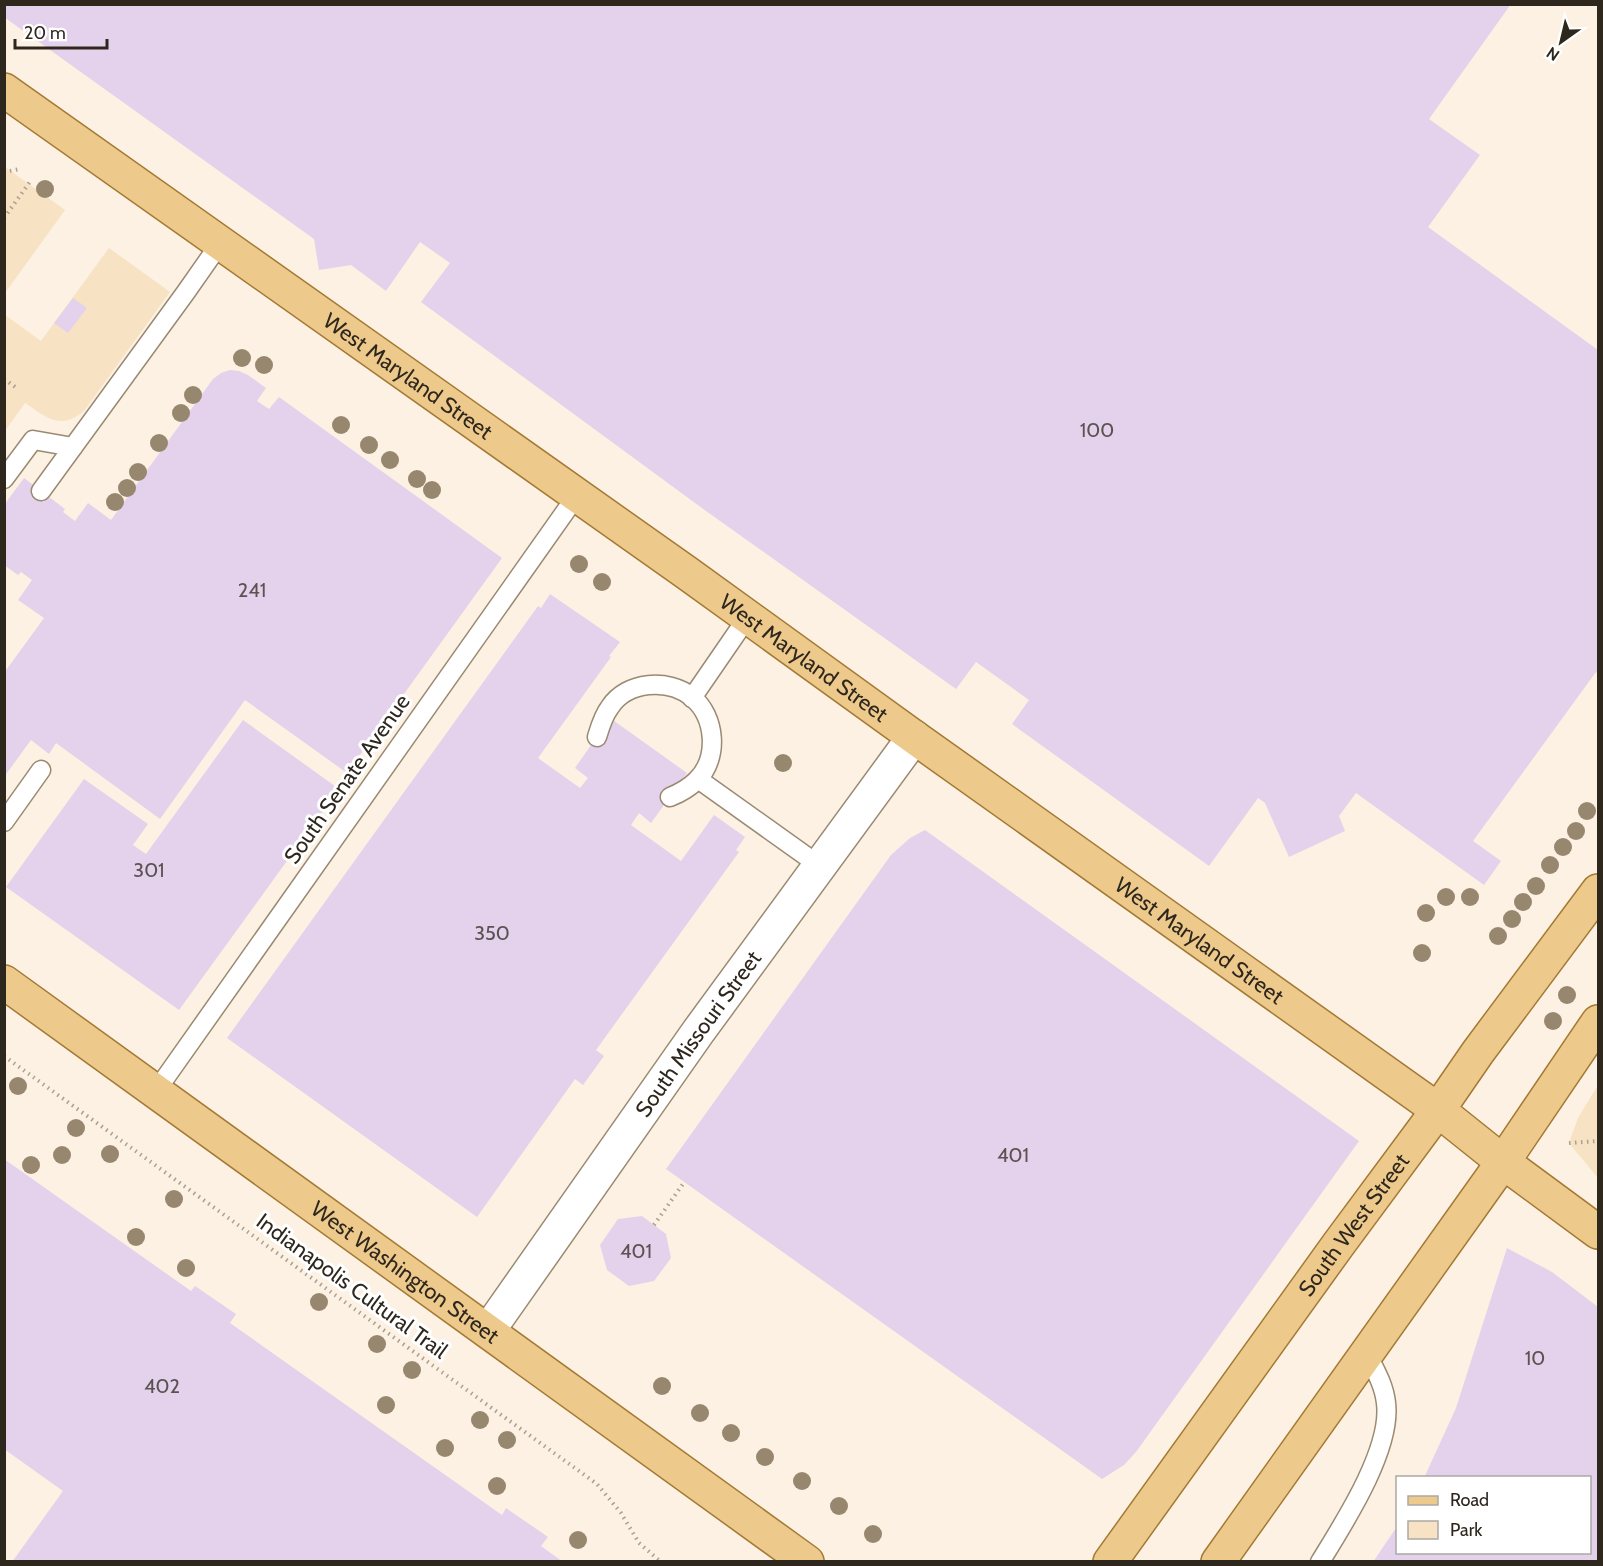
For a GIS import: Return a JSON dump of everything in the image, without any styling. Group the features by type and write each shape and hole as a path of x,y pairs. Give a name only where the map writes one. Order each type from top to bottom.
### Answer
{"main road":[{"name":"West Maryland Street","path":"4,90 577,495 1438,1110 1503,1162 1599,1232"},
{"name":"South West Street","path":"1110,1562 1478,1052 1599,891"},
{"name":"West Washington Street","path":"4,982 807,1562"},
{"path":"1218,1562 1503,1162 1599,1022"}],"street":[{"name":"South Missouri Street","path":"488,1331 698,1032 914,737"}],"lane":[{"path":"41,491 221,242"},
{"path":"4,479 33,440 73,447"},
{"name":"South Senate Avenue","path":"156,1091 577,495"},
{"path":"692,698 747,618"},
{"path":"597,737 610,706 624,694 641,686 659,684 677,688 692,698 704,712 711,729 712,746 708,764 698,779 684,791 670,797"},
{"path":"4,822 41,770"},
{"path":"698,779 820,866"},
{"path":"1320,1562 1358,1497 1386,1426 1386,1403 1382,1383 1366,1352"}],"path":[{"path":"4,172 20,169"},
{"path":"4,218 7,210 32,178"},
{"path":"4,379 18,389"},
{"name":"Indianapolis Cultural Trail","path":"4,1056 597,1484 621,1513 639,1543 660,1562"},
{"path":"1569,1143 1599,1141"},
{"path":"654,1225 685,1181"}],"green space":[{"path":"5,167 65,210 5,293"},
{"path":"109,248 170,292 84,411 68,420 60,421 47,417 25,403 5,431 5,315 41,341"},
{"path":"1598,1085 1598,1178 1569,1143 1578,1118"}],"building":[{"path":"4,4 1511,4 1429,119 1480,155 1428,227 1598,350 1598,674 1596,672 1473,841 1501,861 1484,885 1356,793 1339,816 1345,831 1289,857 1265,803 1258,798 1209,866 1012,724 1029,700 976,662 956,689 706,511 421,302 450,263 420,242 386,291 351,265 319,270 314,239 4,17"},
{"path":"73,298 87,308 68,333 54,323"},
{"path":"230,370 248,375 266,388 257,401 269,409 279,397 502,558 347,773 245,700 160,819 56,743 49,754 31,740 4,777 4,673 44,618 18,600 32,580 21,572 18,575 4,565 4,505 24,478 65,509 63,512 75,521 88,503 111,520 213,379"},
{"path":"550,594 620,642 538,758 580,788 588,778 575,768 610,718 687,773 651,823 639,813 631,825 681,861 714,815 745,837 736,850 739,852 596,1050 604,1056 583,1085 575,1079 477,1217 227,1038 538,606 541,608"},
{"path":"243,720 339,789 179,1010 6,887 84,779 148,824 133,845 146,854"},
{"path":"925,830 1359,1141 1136,1452 1124,1465 1102,1479 666,1169 891,855 910,838"},
{"path":"4,1159 191,1291 195,1286 236,1314 230,1323 502,1515 506,1508 548,1537 541,1546 563,1562 12,1562 63,1491 4,1449"},
{"path":"642,1216 666,1234 671,1258 654,1281 629,1286 607,1270 600,1245 618,1219"},
{"path":"1507,1248 1552,1272 1598,1307 1598,1562 1373,1562 1396,1528 1396,1554 1591,1554 1591,1476 1425,1476 1456,1408"}]}
